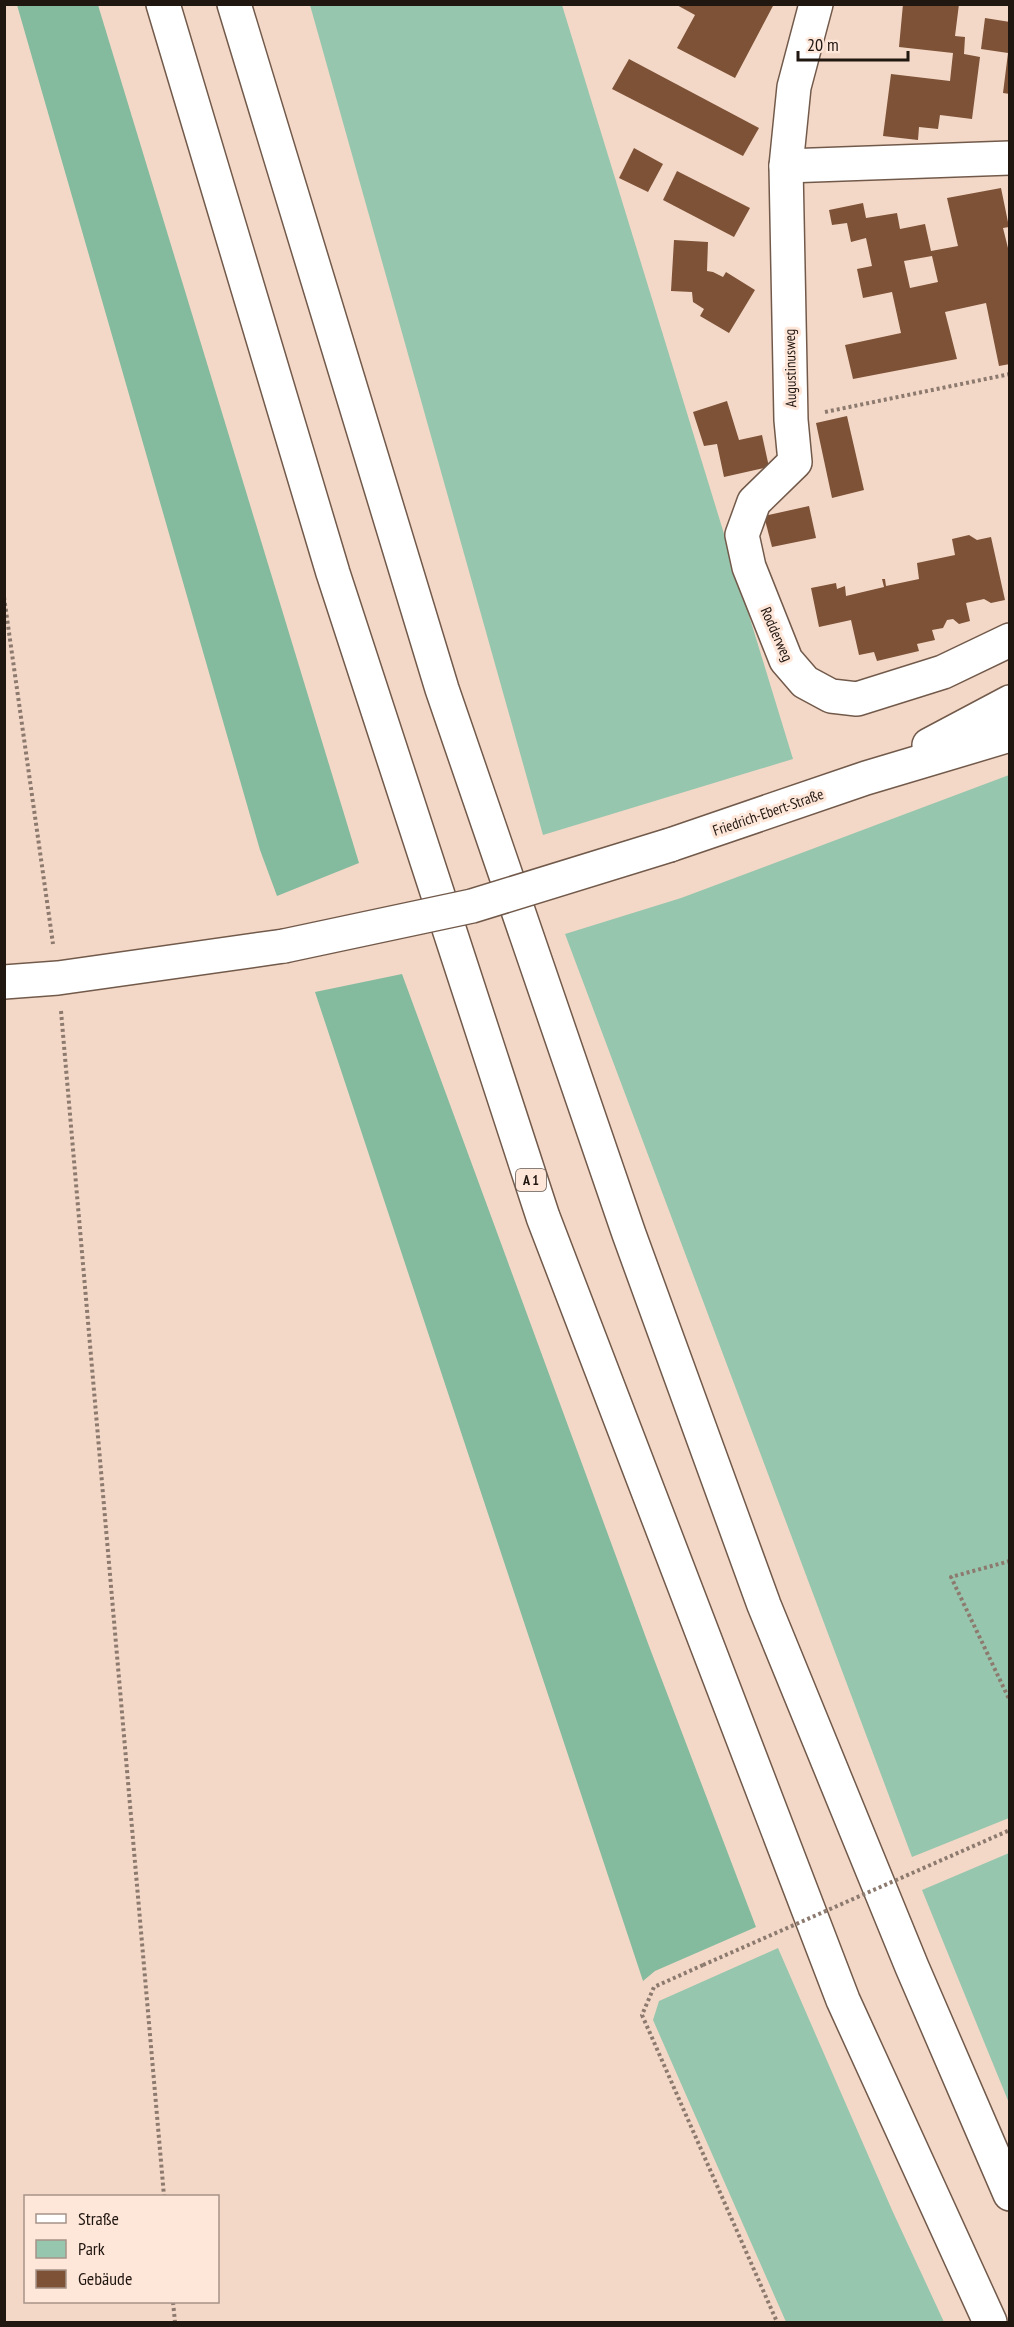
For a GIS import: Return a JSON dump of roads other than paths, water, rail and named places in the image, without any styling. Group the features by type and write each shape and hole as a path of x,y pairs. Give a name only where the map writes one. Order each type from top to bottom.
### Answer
{"main road":[{"name":"A 1","path":"163,4 333,573 543,1217 843,2000 990,2322"},
{"path":"234,4 442,689 629,1234 764,1605 912,1967 1010,2194"},
{"name":"Augustinusweg","path":"791,420 786,166 794,87 816,4"},
{"path":"786,166 1010,158"},
{"name":"Rodderweg","path":"791,420 795,462 754,502 742,535 749,567 786,660 805,682 831,696 857,699 942,672 1010,640"},
{"name":"Friedrich-Ebert-Straße","path":"866,778 1010,702"},
{"name":"Friedrich-Ebert-Straße","path":"4,982 58,978 284,946 472,906 670,845 866,778 1010,735"}]}
